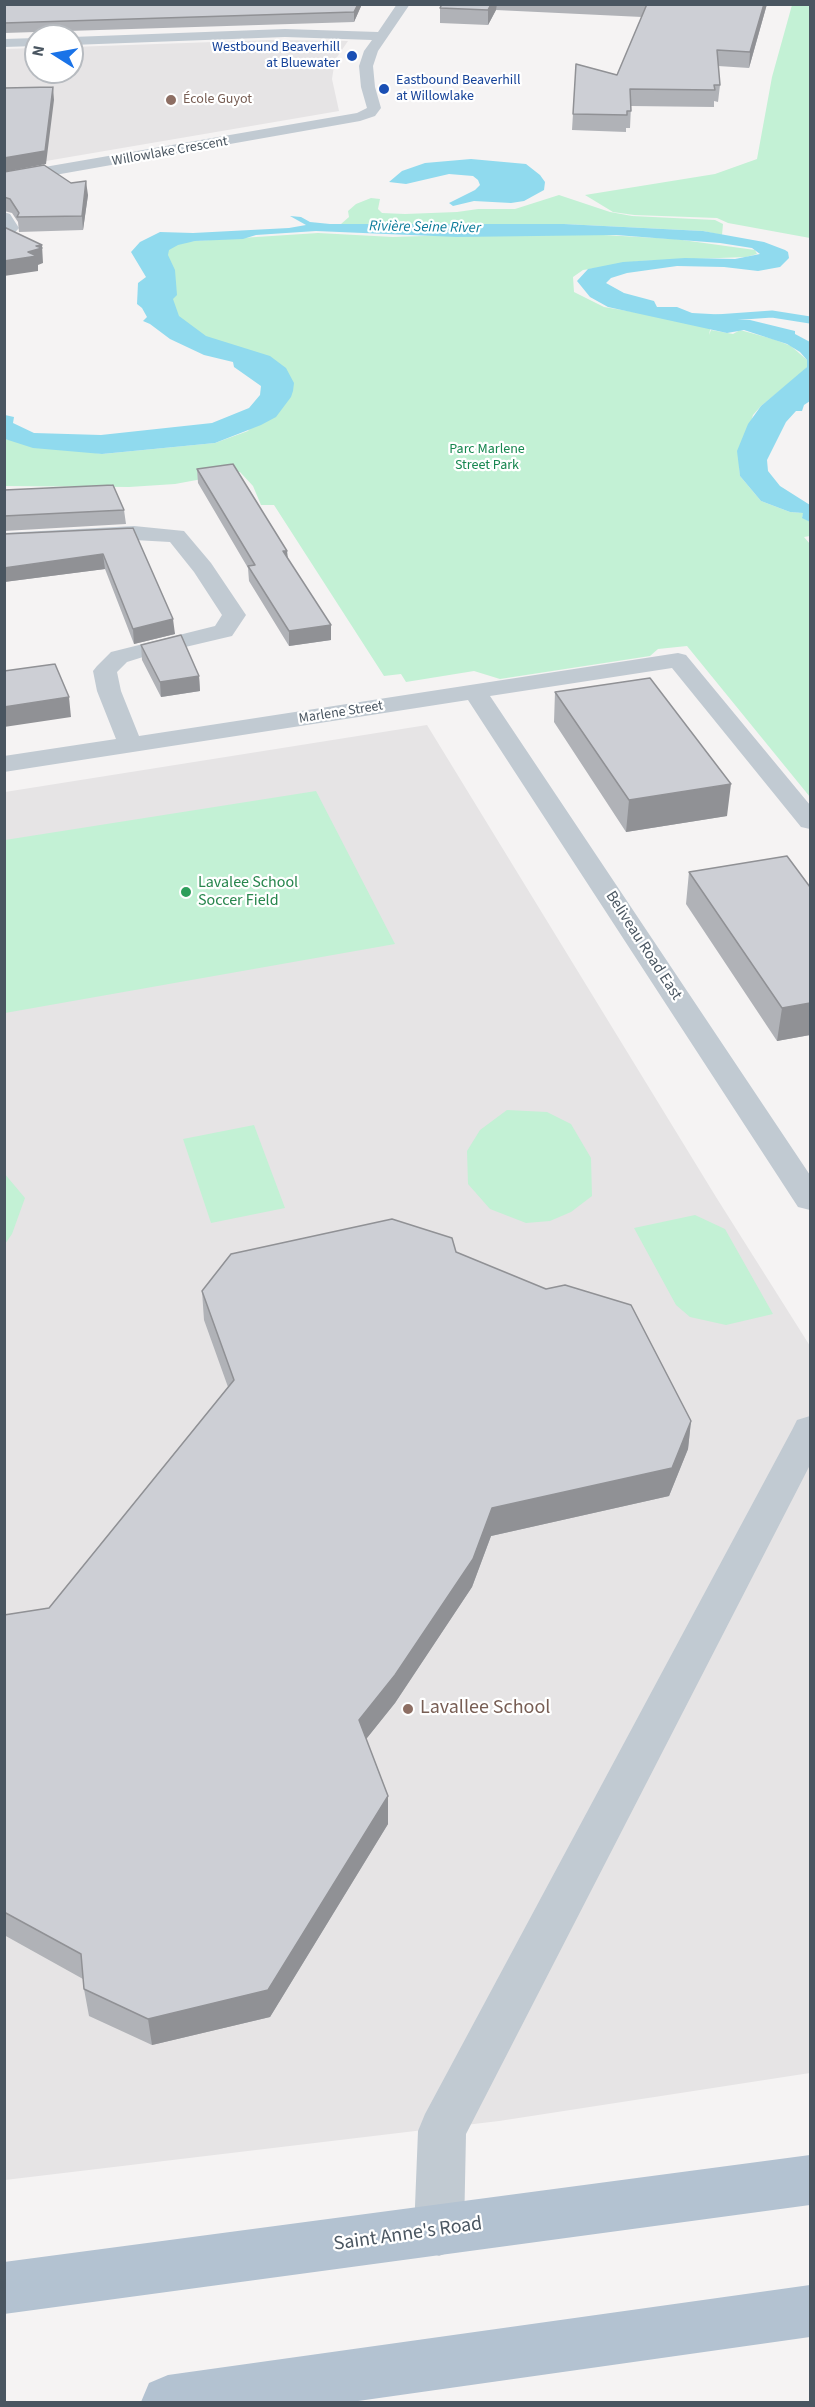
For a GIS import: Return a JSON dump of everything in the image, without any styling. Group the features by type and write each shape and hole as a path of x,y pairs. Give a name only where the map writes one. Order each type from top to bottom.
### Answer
{"main road":[{"name":"Saint Anne's Road","path":"4,2288 810,2181"},
{"path":"168,2403 810,2311"}],"street":[{"path":"84,41 285,33 379,36 404,4"},
{"name":"Willowlake Crescent","path":"4,179 360,117 370,113 374,108 368,87 366,66 379,36"},
{"path":"4,44 24,43"},
{"path":"4,217 11,228 4,234"},
{"path":"4,540 134,533 176,536 203,567 234,615 224,631 119,657 105,671 109,692 131,746"},
{"name":"Marlene Street","path":"4,764 678,660 810,821"},
{"name":"Beliveau Road East","path":"475,692 810,1199"},
{"path":"439,2231 442,2131 810,1430"}],"shaded area":[{"name":"École Guyot","path":"271,40 348,41 335,60 332,79 339,111 5,168 4,49 24,48 24,84 84,84 84,47"},
{"name":"Lavallee School","path":"427,725 810,1346 810,2073 499,2121 5,2180 5,792"}],"green space":[{"path":"792,5 810,5 810,238 728,223 717,218 613,212 585,195 715,174 757,159 772,77"},
{"path":"559,195 610,212 632,216 715,220 723,224 722,235 703,231 564,224 427,226 341,224 349,217 348,211 356,204 371,198 380,199 378,209 382,213 405,214 515,209"},
{"name":"Parc Marlene Street Park","path":"551,232 675,239 755,250 757,254 746,257 640,261 583,270 573,277 574,292 604,307 711,325 709,335 711,330 733,334 740,330 773,339 791,346 807,360 807,367 804,371 753,415 739,463 740,476 761,501 790,512 804,513 802,517 810,522 810,536 804,537 810,544 810,797 687,646 658,649 650,656 500,679 474,671 406,682 401,674 384,676 274,505 261,505 253,486 240,472 175,484 129,487 5,486 4,439 102,454 215,443 248,431 283,379 177,327 164,243 318,233 393,237"},
{"name":"Lavalee School Soccer Field","path":"316,791 395,944 5,1013 5,840"},
{"path":"507,1110 547,1112 571,1124 591,1158 592,1196 571,1212 550,1221 526,1223 490,1209 468,1184 467,1151 480,1130"},
{"path":"254,1125 285,1208 211,1223 183,1139"},
{"path":"4,1173 25,1198 12,1234 5,1244"},
{"path":"695,1215 725,1229 773,1314 726,1325 690,1317 676,1305 634,1228"}],"water":[{"path":"471,159 526,164 545,182 544,190 524,201 511,203 474,201 453,206 449,203 475,190 480,185 478,180 473,176 449,174 406,184 389,182 402,171 425,163"},
{"name":"Rivière Seine River","path":"290,216 301,217 310,222 330,224 564,224 703,231 764,242 785,250 789,258 780,267 758,271 724,267 677,266 627,273 611,278 606,283 624,293 654,301 657,307 677,307 692,313 729,315 738,320 750,320 795,331 795,334 810,342 810,401 804,405 802,411 796,411 786,422 767,460 768,471 780,486 810,505 810,522 802,518 803,513 790,512 761,501 740,476 737,451 748,424 761,406 807,367 807,360 800,352 787,344 744,330 727,333 608,307 590,297 577,281 588,269 623,262 685,258 735,259 760,254 752,248 720,243 616,235 457,237 316,231 256,235 243,239 195,241 178,245 169,250 168,255 175,270 177,295 173,299 179,316 206,336 270,356 286,368 294,383 293,391 276,417 215,443 102,454 33,448 5,439 5,415 14,417 13,423 34,433 101,435 212,423 249,408 260,395 261,386 234,367 233,362 204,355 170,339 143,321 147,317 137,304 138,283 146,277 131,252 140,242 160,232 193,233 306,225"}],"building":[{"path":"4,4 358,4 354,12 4,23"},
{"path":"442,4 491,4 488,10 440,8"},
{"path":"647,4 764,4 750,52 717,50 720,85 714,85 715,90 630,89 631,111 627,111 627,115 573,114 576,64 617,75"},
{"path":"53,87 45,151 4,158 4,88"},
{"path":"44,165 71,183 86,181 82,216 17,217 19,213 10,199 4,197 4,172"},
{"path":"4,227 42,245 36,246 42,248 28,252 37,256 4,261"},
{"path":"233,464 287,551 283,551 331,625 289,631 248,566 255,565 197,469"},
{"path":"113,485 124,510 4,516 4,490"},
{"path":"133,528 173,619 133,629 103,554 4,568 4,534"},
{"path":"181,635 199,676 160,682 141,645"},
{"path":"55,664 69,697 4,707 4,671"},
{"path":"650,678 731,784 629,800 555,692"},
{"path":"787,856 810,887 810,1003 782,1008 689,872"},
{"path":"392,1219 452,1238 456,1252 546,1289 565,1285 631,1305 691,1421 672,1468 492,1508 473,1559 395,1675 359,1720 388,1796 268,1990 148,2019 84,1989 81,1954 4,1912 4,1615 49,1608 234,1380 202,1291 231,1254"}],"waterway":[{"path":"716,318 772,314 810,320"}],"place":[{"name":"Westbound Beaverhill at Bluewater","path":"352,56"},
{"name":"Eastbound Beaverhill at Willowlake","path":"384,89"},
{"name":"École Guyot","path":"171,100"},
{"name":"Lavalee School Soccer Field","path":"186,892"},
{"name":"Lavallee School","path":"408,1709"}]}
